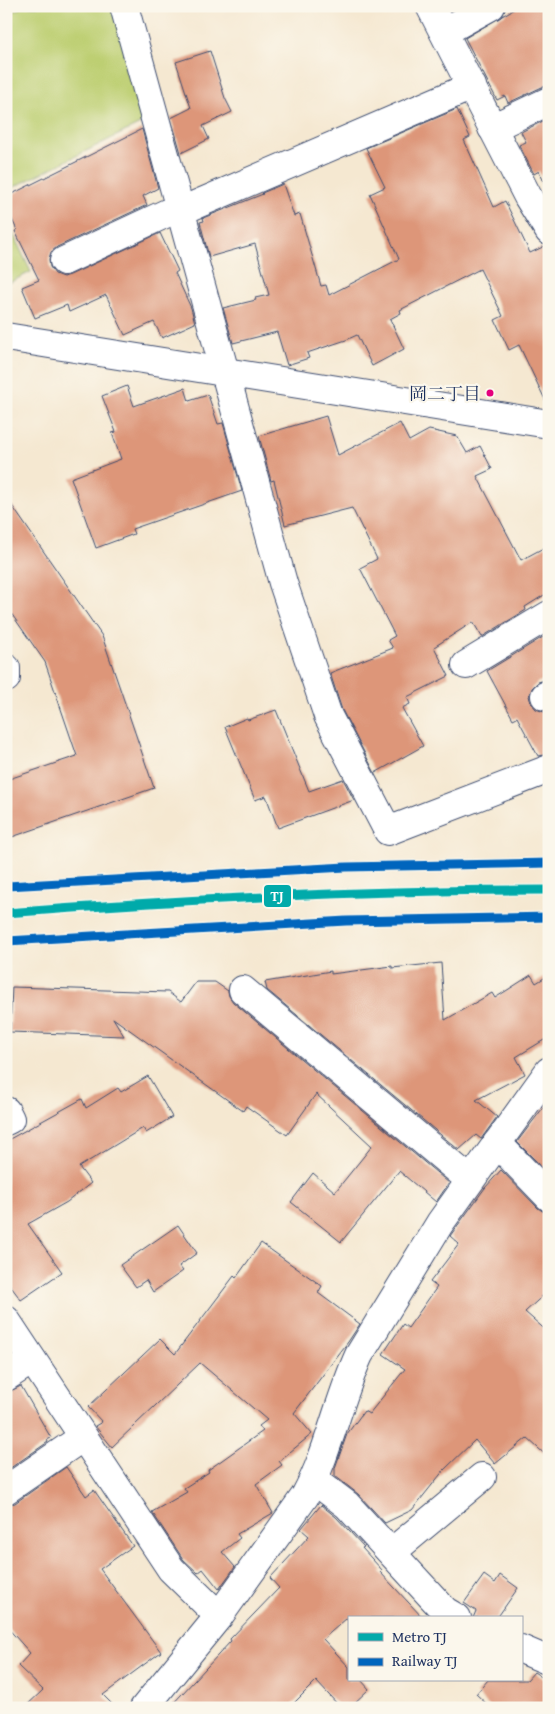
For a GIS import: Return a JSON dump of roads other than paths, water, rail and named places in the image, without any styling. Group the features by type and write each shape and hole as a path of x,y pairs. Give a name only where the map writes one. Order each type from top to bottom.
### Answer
{"street":[{"path":"124,6 283,583 328,716 388,831 549,769"},
{"path":"430,6 528,197 549,231"},
{"path":"444,32 491,6"},
{"path":"64,261 167,213 181,211 472,86"},
{"path":"492,128 549,101"},
{"path":"6,337 549,424"},
{"path":"466,666 549,615"},
{"path":"6,668 6,678"},
{"path":"243,990 470,1180"},
{"path":"151,1705 292,1516 314,1480 350,1375 359,1355 440,1223 549,1071"},
{"path":"6,1111 10,1119 6,1121"},
{"path":"497,1143 549,1197"},
{"path":"6,1320 171,1569 219,1616"},
{"path":"6,1376 32,1360"},
{"path":"6,1490 83,1437"},
{"path":"392,1552 482,1477"},
{"path":"314,1480 347,1505 445,1611 454,1616"},
{"path":"522,1649 549,1661"}],"metro line":[{"name":"TJ","path":"6,913 278,896 481,890 549,890"}],"rail line":[{"name":"TJ","path":"7,886 346,867 549,863"},
{"name":"TJ","path":"7,941 346,921 549,917"}],"place":[{"name":"岡二丁目","path":"490,393"}]}
